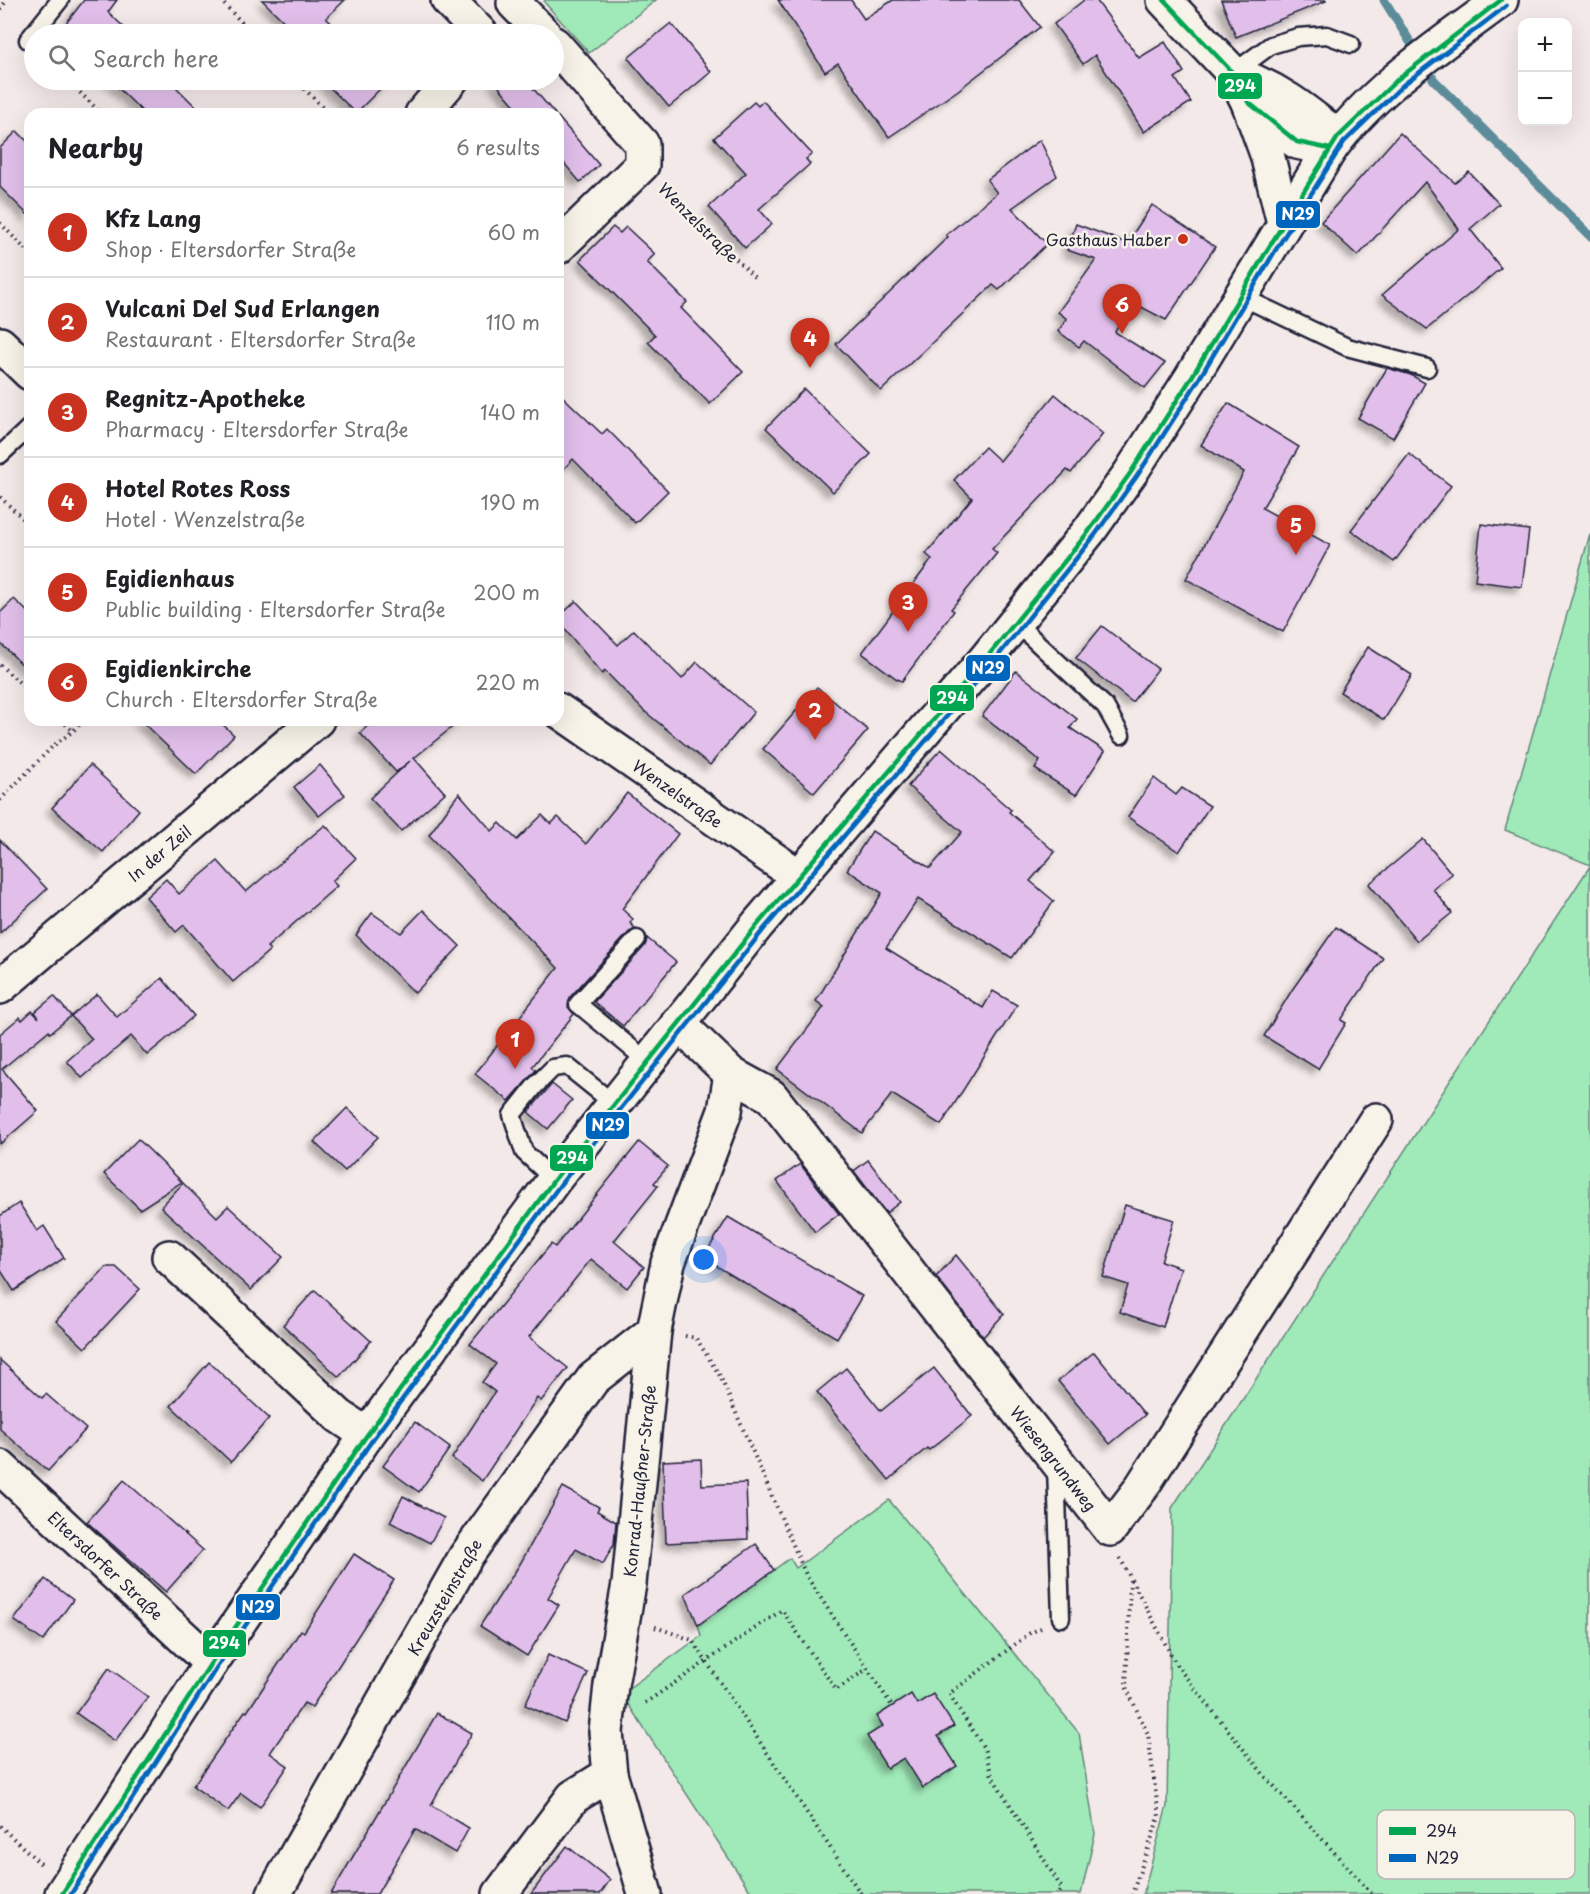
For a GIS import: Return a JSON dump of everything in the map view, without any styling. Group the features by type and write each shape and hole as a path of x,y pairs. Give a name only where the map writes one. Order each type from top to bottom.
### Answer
{"street":[{"path":"448,0 471,24"},
{"path":"1164,0 1233,73 1248,102 1267,154 1284,222"},
{"path":"64,1891 211,1663 367,1435 554,1180 613,1103 798,876 1016,623 1089,531 1131,472 1334,143 1398,79 1501,0"},
{"path":"496,24 515,1 535,24"},
{"path":"564,55 642,144 642,165 564,241"},
{"path":"1233,73 1280,93 1334,143"},
{"path":"427,108 442,90"},
{"path":"1248,102 1297,142 1334,143"},
{"path":"0,344 24,367"},
{"name":"Wenzelstraße","path":"564,714 798,876"},
{"name":"In der Zeil","path":"0,987 310,726"},
{"name":"Wiesengrundweg","path":"678,1023 731,1074 771,1096 1110,1529 1139,1491 1376,1120"},
{"name":"Konrad-Haußner-Straße","path":"645,1894 610,1774 606,1732 622,1614 629,1584 654,1331 668,1263 725,1111 731,1074"},
{"path":"169,1257 339,1416 367,1435"},
{"name":"Kreuzsteinstraße","path":"273,1894 466,1556 592,1379 654,1331"},
{"name":"Eltersdorfer Straße","path":"0,1467 211,1663"},
{"path":"500,1894 573,1797 610,1774"}],"lane":[{"path":"41,24 60,0"},
{"path":"1233,73 1271,45 1298,37 1328,35 1351,44"},
{"path":"1240,296 1347,347 1426,368"},
{"path":"0,455 24,433"},
{"path":"1016,623 1105,706 1121,735"},
{"path":"637,939 578,1004 647,1061"},
{"path":"554,1180 524,1152 512,1115 553,1068 567,1066 583,1076 613,1103"},
{"path":"1056,1462 1060,1618"}],"path":[{"path":"0,9 7,0"},
{"path":"220,0 243,24"},
{"path":"78,90 96,108"},
{"path":"306,90 323,108"},
{"name":"Wenzelstraße","path":"642,165 756,279"},
{"path":"0,224 24,248"},
{"path":"0,497 24,519"},
{"path":"0,665 24,687"},
{"path":"68,726 73,731"},
{"path":"0,800 53,746 78,726"},
{"path":"654,1331 696,1338 720,1376 807,1576 892,1706"},
{"path":"1110,1529 1130,1579 1177,1666 1264,1775 1372,1894"},
{"path":"1130,1579 1126,1687 1148,1734 1159,1817 1132,1894"},
{"path":"645,1703 782,1610 836,1690 867,1669"},
{"path":"622,1614 692,1641 861,1894"},
{"path":"1058,1894 1061,1887 992,1776 984,1748 949,1694 1030,1633 1060,1618"},
{"path":"0,1826 64,1891"}],"green space":[{"path":"545,0 656,0 589,53 544,2"},
{"path":"1590,534 1590,865 1505,830"},
{"path":"1590,866 1590,1894 1143,1894 1167,1806 1172,1508"},
{"path":"889,1500 1079,1733 1095,1834 1081,1894 752,1894 622,1693 701,1636 698,1625 790,1558 796,1568"}],"building":[{"path":"84,0 117,0 108,12 121,24 65,24"},
{"path":"262,0 345,0 326,18 332,24 287,24"},
{"path":"778,0 851,0 864,19 893,0 1019,0 1040,27 957,91 889,137 838,63 825,72"},
{"path":"1084,0 1096,0 1139,58 1165,42 1184,72 1175,78 1191,102 1144,132 1095,55 1083,64 1054,24"},
{"path":"1221,0 1326,0 1326,1 1236,37"},
{"path":"671,23 711,72 669,107 628,58"},
{"path":"120,90 179,90 197,108 139,108"},
{"path":"332,90 379,90 361,108 351,108"},
{"path":"502,90 535,90 550,108 517,108"},
{"path":"763,101 812,154 806,159 810,164 759,209 772,224 745,248 709,207 746,173 714,138 754,102 758,106"},
{"path":"564,124 599,165 580,182 564,163"},
{"path":"17,131 24,138 24,211 0,187 0,148"},
{"path":"1400,133 1455,183 1469,172 1499,204 1470,229 1501,268 1427,329 1382,295 1459,229 1425,182 1358,256 1321,222"},
{"path":"1040,140 1057,176 1012,208 1047,244 999,290 993,285 881,391 836,344 948,237 946,235 997,193 987,180"},
{"path":"1152,205 1215,247 1166,320 1132,302 1115,332 1165,363 1145,388 1084,341 1079,347 1058,331 1067,319 1058,312 1096,260 1067,250 1076,224 1127,243"},
{"path":"613,227 620,233 626,227 655,254 647,262 687,302 681,308 743,372 710,404 648,342 655,335 580,260"},
{"path":"1387,368 1411,375 1425,383 1393,438 1358,418"},
{"path":"804,389 871,454 833,492 766,428"},
{"path":"1055,394 1103,434 1071,473 1067,470 992,549 997,553 951,609 954,611 902,681 897,679 862,653 932,559 926,554 972,498 954,480 985,447 1000,461"},
{"path":"564,398 602,434 607,429 668,491 635,523 573,459 564,469"},
{"path":"1228,403 1299,447 1262,508 1330,545 1283,632 1186,579 1244,472 1201,445"},
{"path":"1409,454 1451,486 1394,562 1351,530"},
{"path":"1481,524 1529,530 1522,587 1475,581"},
{"path":"14,599 24,608 24,666 0,643 0,613"},
{"path":"576,601 618,645 634,630 682,679 697,662 754,712 710,765 643,710 605,671 602,674 564,628 564,612"},
{"path":"1102,626 1158,669 1132,702 1076,658"},
{"path":"1368,647 1412,675 1384,720 1340,692"},
{"path":"1016,671 1077,719 1070,728 1105,751 1076,795 1035,769 1040,761 982,716"},
{"path":"817,687 868,730 814,793 763,749"},
{"path":"146,726 224,726 234,735 196,774"},
{"path":"368,726 454,726 414,758 445,793 401,831 370,798 410,761 396,772 360,733"},
{"path":"941,749 1055,852 1030,881 1054,901 1012,958 918,899 886,948 983,1008 993,991 1017,1005 941,1125 892,1094 862,1133 777,1069 824,1007 816,1001 882,893 847,870 872,831 930,868 962,832 908,786"},
{"path":"90,765 139,810 103,852 52,808"},
{"path":"320,765 345,795 319,816 294,787"},
{"path":"1154,778 1176,795 1182,788 1210,806 1179,852 1128,817"},
{"path":"459,793 492,831 500,823 517,840 542,815 551,824 558,817 586,844 627,793 678,834 622,909 633,919 630,923 636,929 629,932 570,997 568,1007 574,1014 532,1067 536,1070 509,1101 475,1074 558,968 429,835"},
{"path":"325,825 356,858 332,881 337,886 267,947 270,950 233,982 184,925 176,932 146,897 166,879 179,894 218,861 246,892"},
{"path":"1423,839 1452,874 1433,889 1452,913 1417,941 1369,884"},
{"path":"0,840 47,889 0,933"},
{"path":"423,910 460,946 415,993 356,935 372,913 401,933"},
{"path":"1336,927 1383,958 1341,1020 1346,1023 1318,1069 1264,1036 1292,990"},
{"path":"647,938 676,962 623,1026 594,1002 645,946"},
{"path":"162,978 194,1016 147,1055 131,1036 82,1078 67,1061 92,1039 71,1016 97,994 117,1017"},
{"path":"54,996 71,1016 50,1033 48,1031 2,1069 38,1111 0,1144 0,1034 20,1017 22,1020 32,1011 39,1018 35,1012"},
{"path":"552,1084 572,1100 548,1129 528,1112"},
{"path":"347,1108 378,1137 345,1171 314,1142"},
{"path":"138,1139 182,1182 140,1209 104,1174"},
{"path":"639,1142 668,1166 654,1183 658,1186 614,1241 644,1267 627,1288 591,1259 529,1337 568,1368 541,1401 537,1398 482,1481 452,1458 495,1392 482,1382 496,1364 470,1344 551,1244 555,1247"},
{"path":"868,1160 900,1202 886,1213 854,1171"},
{"path":"800,1164 839,1214 815,1232 777,1181"},
{"path":"183,1183 217,1217 228,1206 283,1257 251,1290 161,1207"},
{"path":"19,1203 37,1231 44,1226 64,1258 14,1291 0,1269 0,1216"},
{"path":"1125,1205 1174,1220 1161,1261 1181,1268 1163,1327 1120,1312 1128,1285 1103,1277"},
{"path":"728,1217 862,1296 837,1338 703,1258"},
{"path":"956,1255 1004,1314 983,1337 936,1277"},
{"path":"106,1267 116,1267 140,1289 85,1348 56,1321"},
{"path":"315,1290 371,1341 339,1377 283,1325"},
{"path":"1094,1352 1145,1415 1110,1444 1058,1381"},
{"path":"0,1360 42,1398 46,1394 86,1429 48,1471 0,1429"},
{"path":"209,1362 269,1418 231,1462 171,1406"},
{"path":"846,1368 881,1411 934,1368 972,1416 929,1450 927,1448 889,1480 817,1392"},
{"path":"415,1422 450,1448 419,1492 383,1466"},
{"path":"701,1459 702,1485 746,1483 748,1539 666,1543 663,1461"},
{"path":"124,1480 203,1550 166,1592 87,1522"},
{"path":"563,1487 599,1507 597,1511 616,1522 614,1544 603,1564 576,1549 548,1598 559,1605 527,1656 480,1626 520,1564"},
{"path":"403,1496 444,1518 430,1543 390,1522"},
{"path":"756,1544 774,1570 698,1625 685,1594"},
{"path":"354,1554 394,1580 312,1707 304,1703 270,1753 288,1766 260,1807 241,1793 228,1811 193,1786 245,1711 247,1712 301,1630 304,1632"},
{"path":"45,1579 73,1600 43,1641 14,1620"},
{"path":"548,1655 588,1673 565,1723 525,1705"},
{"path":"109,1668 148,1697 115,1741 76,1713"},
{"path":"911,1694 917,1704 933,1694 954,1726 938,1736 957,1766 923,1788 904,1758 887,1768 867,1736 883,1726 877,1716"},
{"path":"437,1713 472,1733 431,1805 469,1828 455,1853 415,1829 377,1894 331,1894"},
{"path":"567,1846 610,1880 600,1894 531,1894"}],"waterway":[{"path":"1384,0 1434,80 1590,236"}],"transit line":[{"name":"294","path":"1164,0 1233,73 1248,102 1297,142 1330,149"},
{"name":"294","path":"62,1894 211,1663 367,1435 554,1180 758,924 984,661 1089,531 1131,472 1190,380 1338,137 1398,79 1501,0"},
{"name":"N29","path":"71,1894 217,1667 373,1439 560,1185 764,929 990,666 1095,535 1137,476 1196,384 1275,251 1344,142 1403,85 1506,6"}],"place":[{"name":"Gasthaus Haber","path":"1183,239"},
{"name":"Egidienkirche","path":"1122,334"},
{"name":"Hotel Rotes Ross","path":"810,368"},
{"name":"Egidienhaus","path":"1296,555"},
{"name":"Regnitz-Apotheke","path":"908,632"},
{"name":"Vulcani Del Sud Erlangen","path":"815,740"},
{"name":"Kfz Lang","path":"515,1069"}]}
